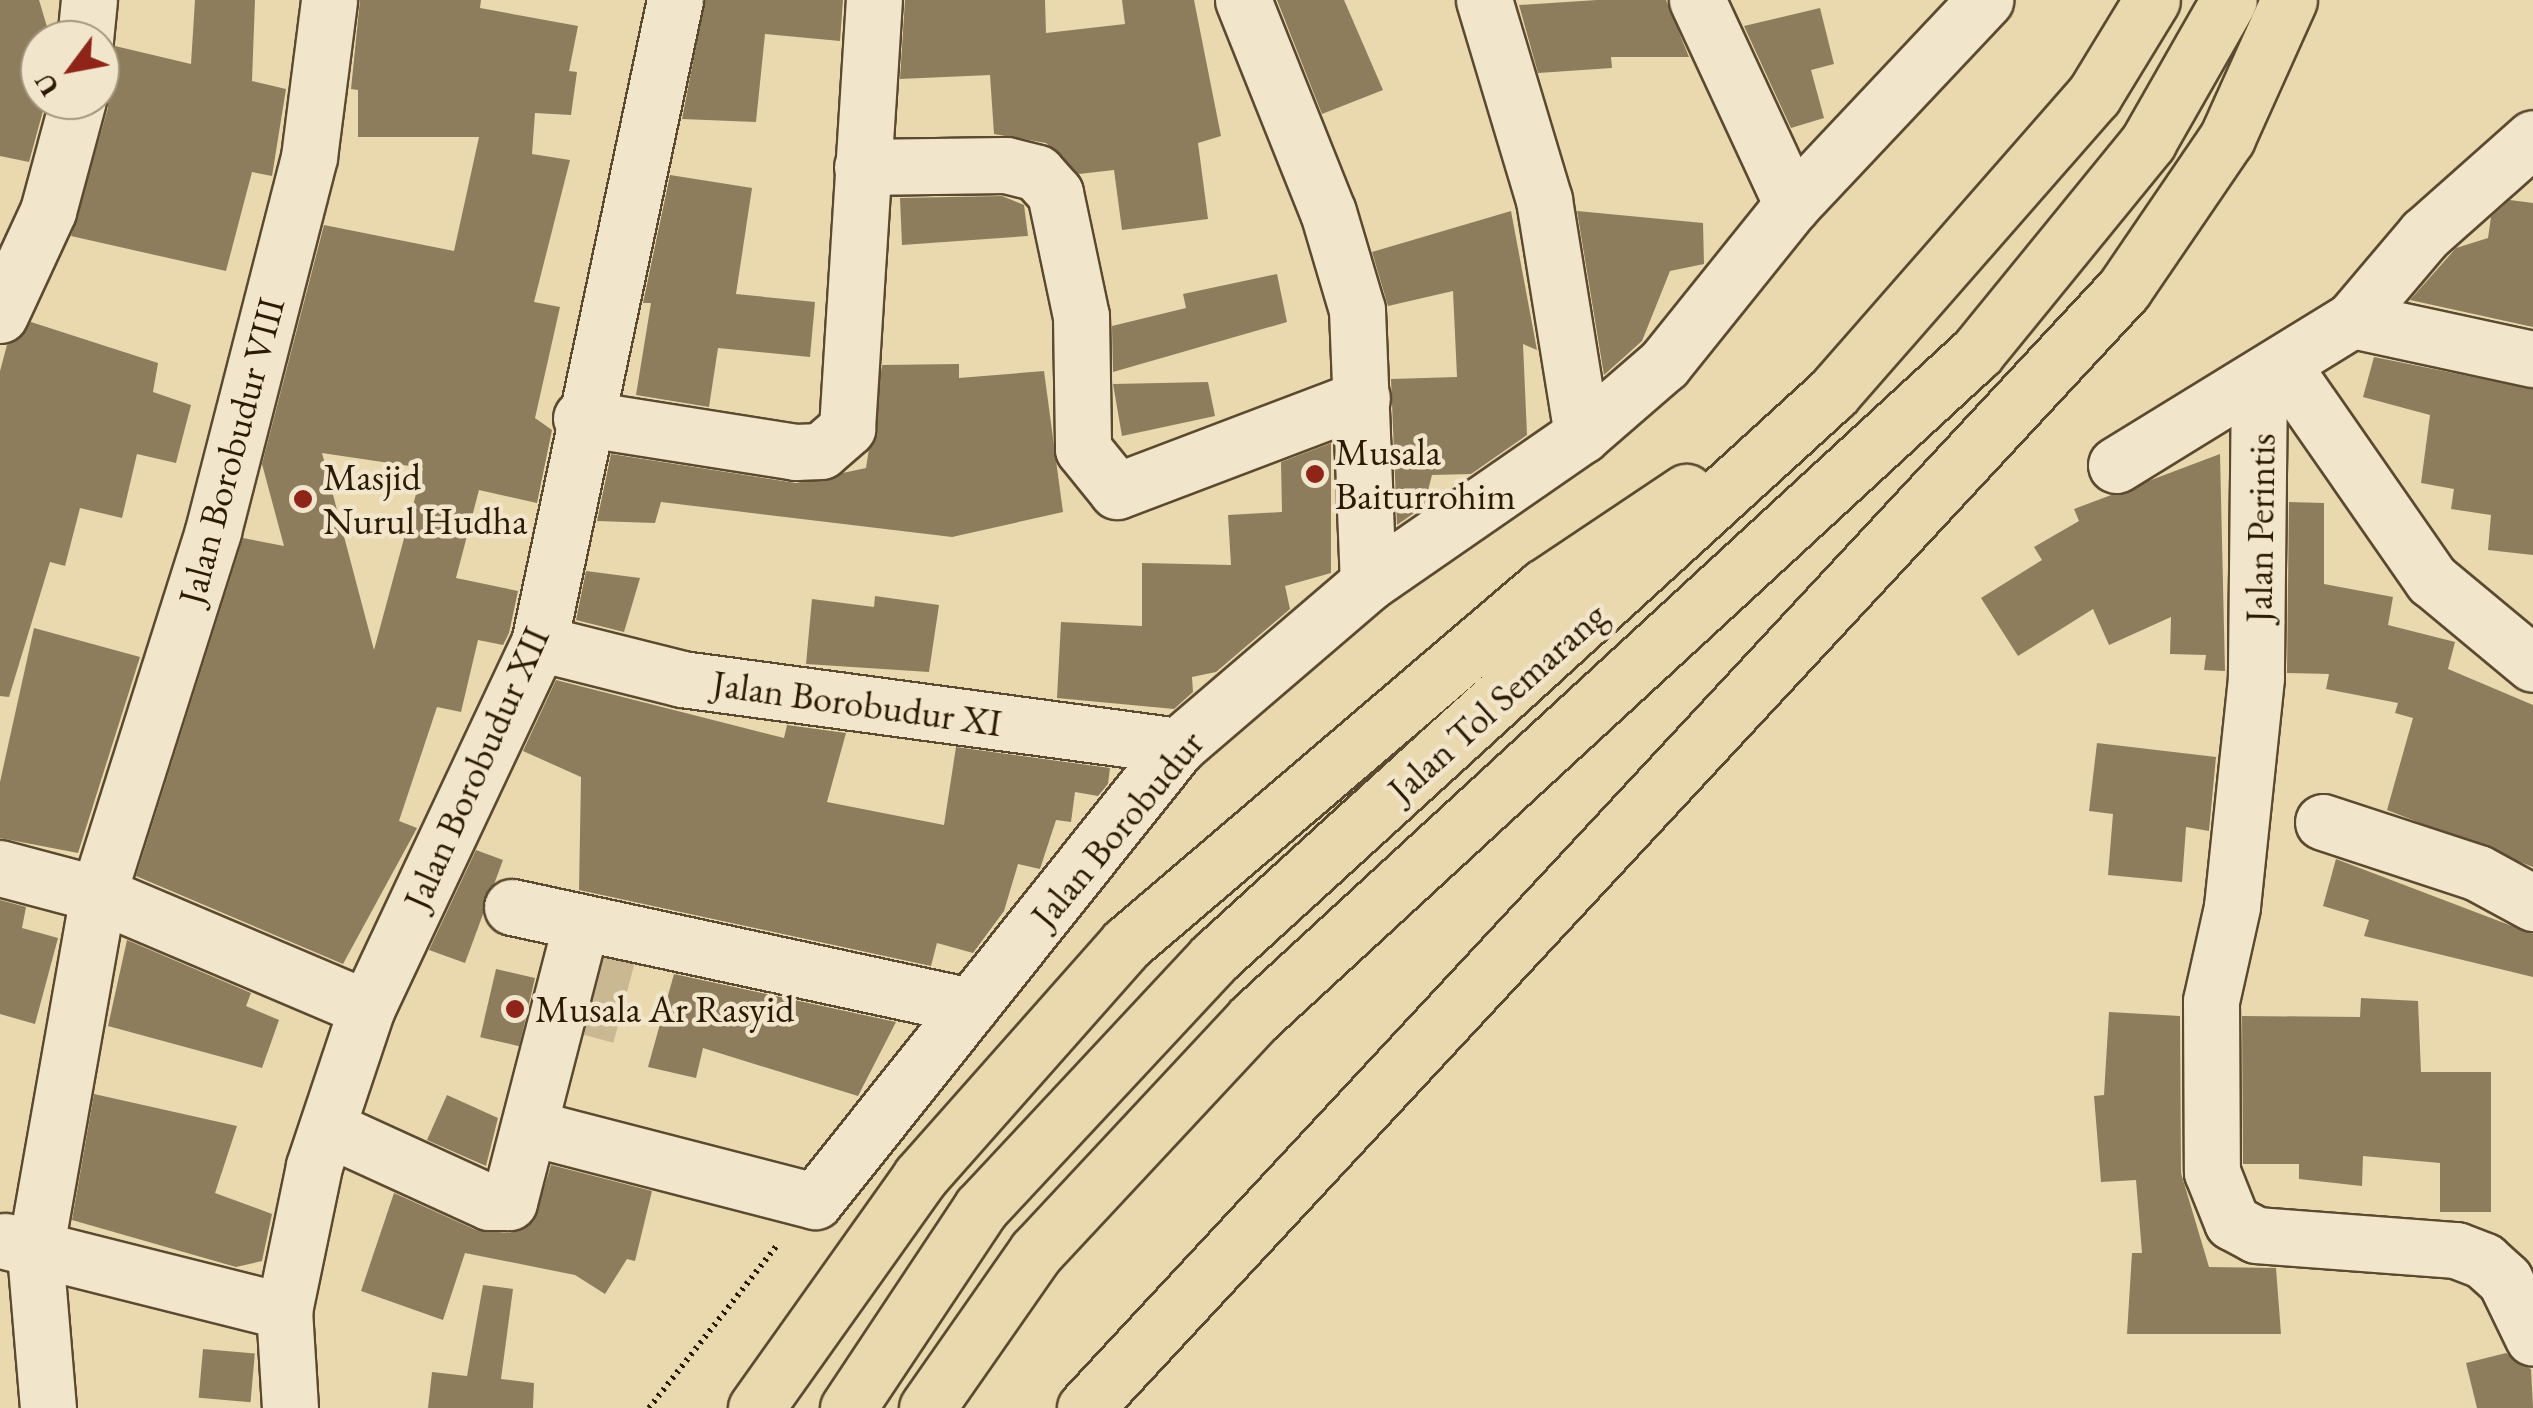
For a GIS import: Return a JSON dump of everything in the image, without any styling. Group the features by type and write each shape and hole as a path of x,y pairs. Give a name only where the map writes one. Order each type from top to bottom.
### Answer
{"highway":[{"name":"Jalan Tol Semarang","path":"848,1408 981,1208 1214,958 1834,393 2094,96 2152,0"},
{"name":"Jalan Tol Semarang","path":"927,1408 1036,1252 1253,1019 1976,352 2148,142 2229,0"},
{"path":"1085,1408 2124,289 2227,138 2290,0"},
{"path":"756,1408 920,1178 1126,944 1544,587 1834,393"}],"street":[{"name":"Jalan Borobudur VIII","path":"48,1408 18,1246 98,894 242,419 309,158 329,0"},
{"name":"Jalan Borobudur XII","path":"290,1408 284,1311 327,1128 367,1008 539,643 581,418 675,0"},
{"path":"581,418 795,452 836,442 848,428 874,0"},
{"path":"1242,0 1328,212 1357,310 1368,583"},
{"path":"1484,0 1544,200 1582,436"},
{"path":"1696,0 1792,205"},
{"name":"Jalan Borobudur","path":"815,1201 1178,746 1368,583 1582,436 1664,364 1792,205 1985,0"},
{"path":"0,315 48,211 73,120"},
{"path":"2116,465 2352,320 2425,234 2533,138"},
{"path":"862,168 1006,164 1036,173 1055,193 1081,316 1083,449 1118,491 1362,398"},
{"path":"2352,320 2533,359"},
{"path":"2271,372 2432,580 2533,664"},
{"name":"Jalan Perintis","path":"2271,372 2256,678 2232,906 2211,1001 2212,1172 2232,1222 2256,1235 2456,1250 2505,1280 2533,1338"},
{"name":"Jalan Borobudur XI","path":"539,643 682,679 1178,746"},
{"path":"2323,822 2478,873 2533,903"},
{"path":"0,868 98,894 367,1008"},
{"path":"512,907 970,1006"},
{"path":"327,1128 503,1205 532,1128 581,924"},
{"path":"532,1128 815,1201"},
{"path":"18,1246 284,1311"}],"path":[{"path":"649,1408 815,1201"}],"shaded area":[{"path":"596,949 636,960 613,1043 574,1032"}],"building":[{"path":"0,0 39,0 45,20 20,20 20,120 41,120 29,162 0,156"},
{"path":"195,0 255,0 252,81 286,89 272,176 252,172 226,271 71,236 105,120 120,120 120,47 191,64"},
{"path":"360,0 481,0 480,8 578,26 569,71 577,72 571,115 535,113 532,154 570,160 534,302 560,307 535,418 552,430 537,503 479,490 456,578 518,591 509,633 503,645 478,640 461,712 437,707 399,821 417,828 343,964 136,876 243,538 284,546 262,464 324,225 454,251 479,137 358,137 358,90 351,89","holes":["322,453 423,468 374,650"]},
{"path":"705,0 843,0 840,41 765,34 756,122 682,119"},
{"path":"905,0 1045,0 1046,33 1125,24 1122,0 1194,0 1221,136 1198,143 1208,219 1122,230 1114,170 1079,174 1046,143 994,134 990,75 900,79"},
{"path":"1277,0 1344,0 1383,90 1322,114"},
{"path":"1666,0 1689,57 1611,57 1612,68 1538,73 1519,5"},
{"path":"1820,8 1834,64 1811,70 1824,118 1791,128 1744,26"},
{"path":"670,175 752,188 736,294 815,302 810,357 718,348 709,407 636,395 651,303 643,303"},
{"path":"1002,196 1024,205 1028,236 902,245 900,198"},
{"path":"2510,200 2533,203 2533,327 2410,300 2456,248 2488,238 2491,217"},
{"path":"1511,211 1537,350 1523,344 1527,435 1471,474 1432,475 1424,506 1397,525 1391,379 1457,377 1453,291 1388,306 1372,252"},
{"path":"1577,211 1703,223 1704,264 1670,271 1642,341 1604,375"},
{"path":"1277,274 1287,322 1113,372 1112,326 1186,308 1183,294"},
{"path":"31,322 158,363 153,392 191,405 176,463 137,454 122,518 80,508 65,566 50,562 9,697 0,696 0,371 7,345"},
{"path":"2374,357 2533,389 2533,555 2488,550 2491,515 2451,509 2454,489 2421,483 2430,415 2363,397"},
{"path":"959,364 959,378 1044,371 1063,512 952,537 661,502 655,523 597,521 611,454 796,483 866,468 882,365"},
{"path":"1208,382 1215,416 1122,436 1113,384"},
{"path":"1331,443 1331,573 1285,586 1290,609 1216,672 1192,677 1193,692 1174,709 1057,698 1061,622 1142,626 1142,563 1231,565 1228,515 1282,512 1281,462"},
{"path":"2220,454 2225,671 2204,670 2206,655 2170,654 2171,617 2109,645 2093,609 2018,656 1981,598 2042,560 2034,547 2079,521 2074,509"},
{"path":"2289,502 2324,503 2324,584 2393,597 2388,625 2455,642 2448,669 2533,705 2533,867 2387,810 2413,718 2395,713 2398,703 2326,689 2329,674 2287,673"},
{"path":"586,571 640,578 624,632 576,620"},
{"path":"875,596 939,605 929,672 806,664 812,599 874,607"},
{"path":"34,628 140,657 78,853 0,838 0,782"},
{"path":"556,680 784,738 787,725 846,733 827,802 944,825 956,747 1110,768 1108,784 1098,796 1075,792 1071,822 1056,820 1040,869 1018,864 1004,911 973,953 937,943 931,966 579,890 581,777 523,751"},
{"path":"2097,743 2216,757 2209,831 2186,827 2182,882 2108,875 2113,814 2089,811"},
{"path":"476,850 503,860 465,963 429,950"},
{"path":"2336,859 2533,934 2533,977 2364,936 2369,920 2323,906"},
{"path":"0,900 26,907 22,928 58,938 35,1024 0,1014"},
{"path":"127,940 251,993 246,1006 279,1020 262,1068 108,1026"},
{"name":"Musala Ar Rasyid","path":"496,969 535,978 519,1046 480,1037"},
{"path":"674,974 896,1022 858,1096 703,1048 696,1078 648,1067"},
{"path":"2361,998 2418,1001 2421,1072 2491,1072 2491,1212 2440,1212 2440,1163 2363,1156 2362,1186 2299,1179 2299,1164 2243,1164 2242,1016 2360,1017"},
{"path":"2109,1012 2180,1016 2181,1173 2209,1267 2276,1268 2281,1334 2127,1334 2132,1253 2142,1253 2136,1180 2101,1182 2094,1096 2104,1095"},
{"path":"94,1094 237,1126 215,1193 272,1214 262,1261 236,1267 72,1220"},
{"path":"447,1095 498,1118 486,1166 427,1140"},
{"path":"551,1165 652,1191 635,1261 627,1259 605,1294 575,1275 465,1253 443,1320 361,1291 394,1193 476,1230 510,1233 534,1221"},
{"path":"483,1285 513,1289 501,1379 534,1383 533,1408 428,1408 432,1372 467,1376"},
{"path":"203,1349 255,1354 251,1402 199,1398"},
{"path":"2506,1353 2531,1369 2533,1408 2477,1408 2466,1363"}],"place":[{"name":"Musala Baiturrohim","path":"1315,474"},
{"name":"Masjid Nurul Hudha","path":"303,499"},
{"name":"Musala Ar Rasyid","path":"515,1009"}]}
